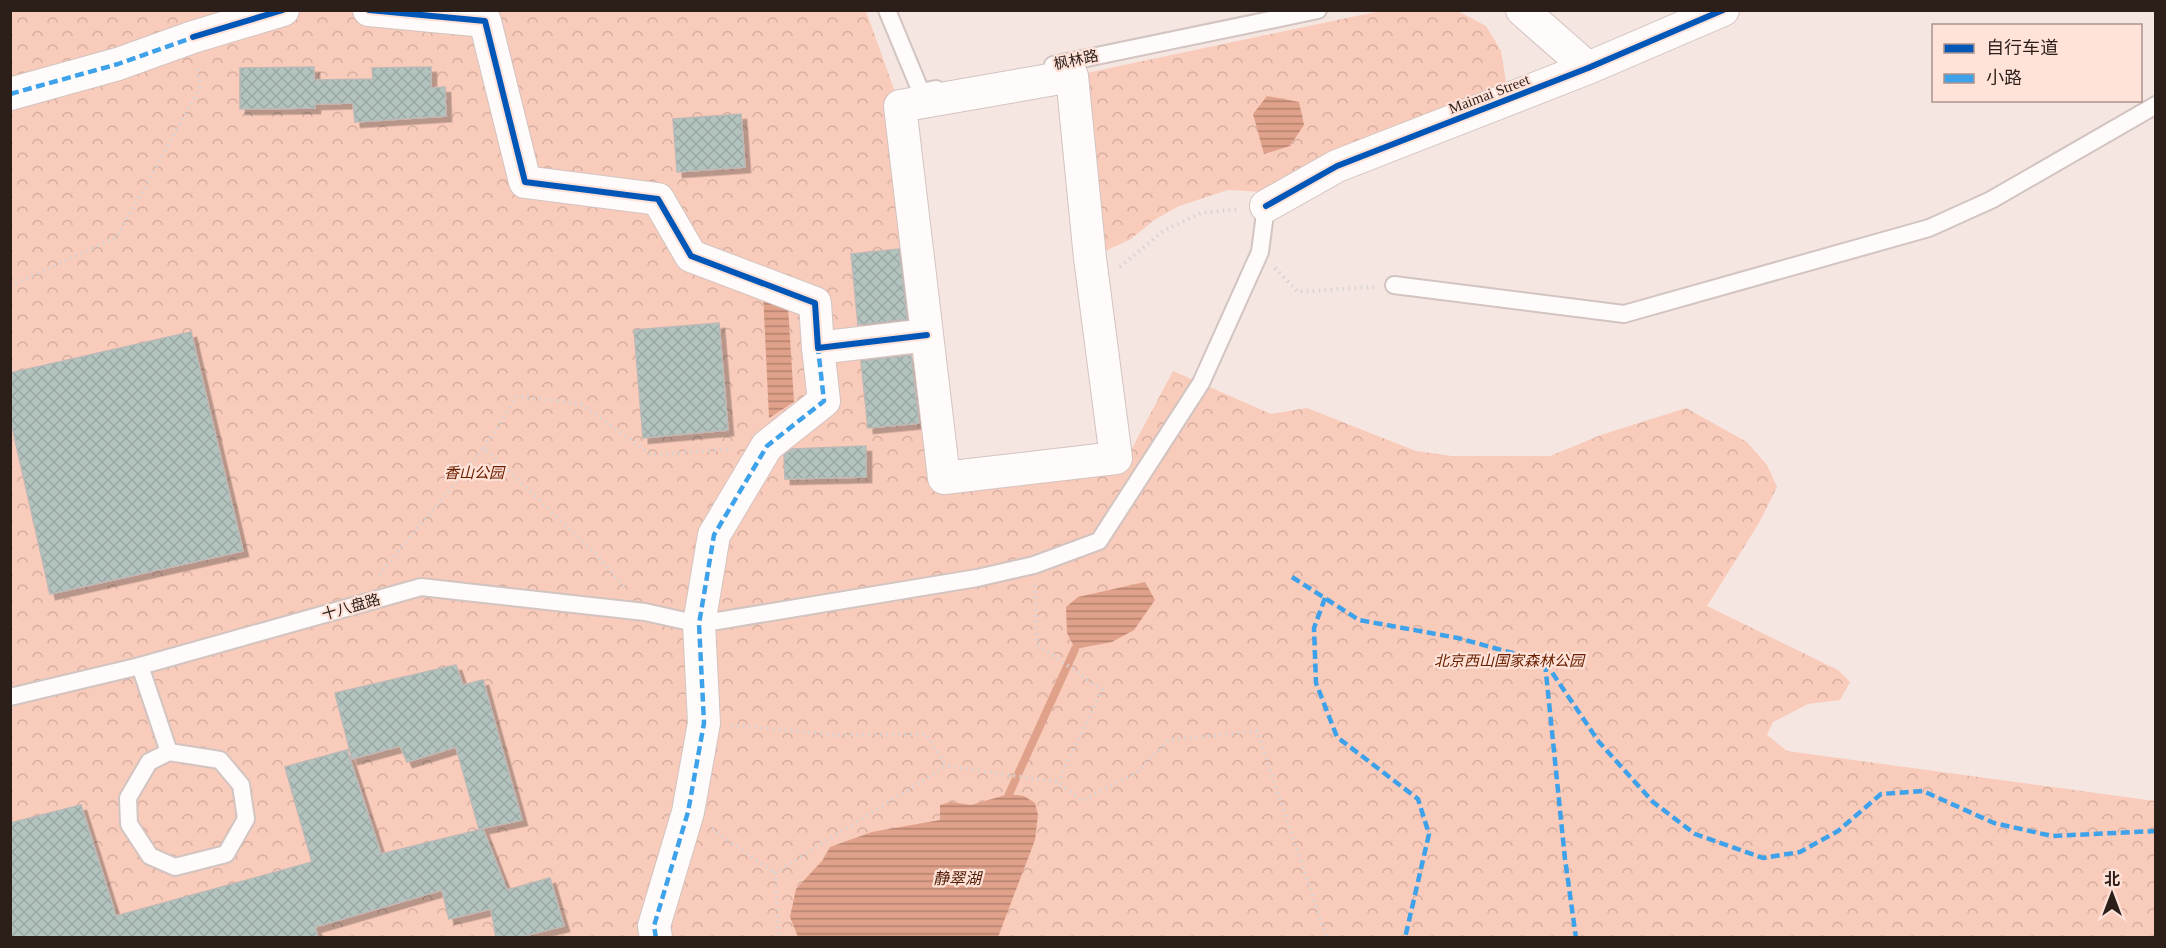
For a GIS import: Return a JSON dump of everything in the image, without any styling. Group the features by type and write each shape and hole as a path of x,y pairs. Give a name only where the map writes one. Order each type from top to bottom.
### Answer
{"street":[{"path":"10,94 118,64 193,37 283,10"},
{"path":"369,10 485,21 525,182 658,199 691,256 815,303 824,401 767,446 714,536 699,624 704,723 688,812 654,926 656,938"},
{"path":"1522,10 1588,69"},
{"name":"Maimai Street","path":"1266,206 1337,166 1588,69 1723,10"},
{"path":"1072,76 1094,284 1116,458 944,478 900,106 1072,76"},
{"path":"818,348 927,335"}],"lane":[{"name":"枫林路","path":"887,10 921,92 1318,10"},
{"path":"1394,285 1624,314 1929,228 1991,200 2156,105"},
{"path":"699,624 977,578 1034,564 1099,541 1201,383 1260,252 1266,206"},
{"name":"十八盘路","path":"10,697 140,666 421,587 645,612 699,624"},
{"path":"140,666 169,752"},
{"path":"169,752 220,760 241,785 246,819 226,854 175,867 150,856 129,824 128,798 149,762 169,752"}],"path":[{"path":"10,286 117,237 200,88 193,37"},
{"path":"1094,284 1125,264 1145,244 1163,231 1201,213 1266,206"},
{"path":"1260,252 1298,292 1394,285"},
{"path":"353,606 484,448 517,396 581,404 652,455 767,446"},
{"path":"484,448 597,555 645,612"},
{"path":"1034,564 1037,644 1102,690 1058,782"},
{"path":"704,723 839,735 926,734 946,766"},
{"path":"776,873 946,766 1058,782 1082,801 1136,773 1169,740 1257,731 1327,938"},
{"path":"688,812 776,873"},
{"path":"776,873 779,938"}],"green space":[{"path":"1456,10 1486,26 1501,51 1507,88 1262,192 1228,190 1179,206 1154,220 1131,239 1090,258 1072,76 1380,11"},
{"name":"香山公园","path":"10,11 866,11 900,106 944,478 1128,456 1173,371 1271,414 1307,408 1416,451 1452,456 1550,456 1601,435 1686,408 1747,442 1767,465 1777,487 1759,523 1707,606 1838,670 1850,682 1840,700 1808,704 1773,722 1767,735 1787,751 2155,801 2155,937 11,937"}],"water":[{"path":"1267,96 1299,102 1304,125 1290,146 1264,154 1253,114"},
{"path":"763,293 788,306 794,402 769,418"},
{"path":"1145,582 1155,600 1134,630 1112,642 1075,649 1067,633 1066,607 1078,597"},
{"name":"静翠湖","path":"1009,794 1024,796 1035,803 1038,815 1035,840 998,937 798,937 790,917 796,889 822,861 830,847 872,832 940,820 940,805 951,802 971,805"}],"building":[{"path":"314,67 314,80 373,79 372,68 431,67 431,88 445,87 446,116 355,122 353,103 315,104 315,108 240,109 240,68"},
{"path":"741,114 745,167 677,172 673,119"},
{"path":"899,249 907,319 858,325 851,254"},
{"path":"719,323 728,430 643,438 634,330"},
{"path":"191,332 243,551 50,594 10,418 10,373"},
{"path":"911,355 919,423 868,428 861,361"},
{"path":"866,446 866,477 785,479 784,455 792,449"},
{"path":"456,665 463,685 483,680 522,820 479,829 456,747 407,762 400,746 352,759 335,693"},
{"path":"347,750 381,854 483,829 507,890 550,878 564,926 516,938 496,938 491,909 449,919 442,890 315,927 318,938 10,938 10,823 81,805 116,916 312,862 285,767"}],"waterway":[{"path":"1009,794 1075,649"}],"marked path":[{"path":"10,94 118,64 197,36"},
{"path":"656,938 654,926 688,812 704,723 699,624 714,535 767,446 824,401 818,348"},
{"path":"1292,577 1359,620 1458,638 1545,662 1599,742 1653,802 1695,834 1763,858 1800,852 1838,831 1881,794 1923,791 1994,823 2052,836 2156,831"},
{"path":"1325,598 1314,628 1316,683 1337,737 1418,799 1429,834 1405,938"},
{"path":"1545,663 1565,859 1576,938"}],"cycle path":[{"path":"193,37 283,10"},
{"path":"369,10 485,21 525,182 658,199 691,256 815,303 818,348 927,335"},
{"path":"1266,206 1337,166 1588,68 1723,10"}],"park label":[{"name":"北京西山国家森林公园","path":"1509,661"}]}
